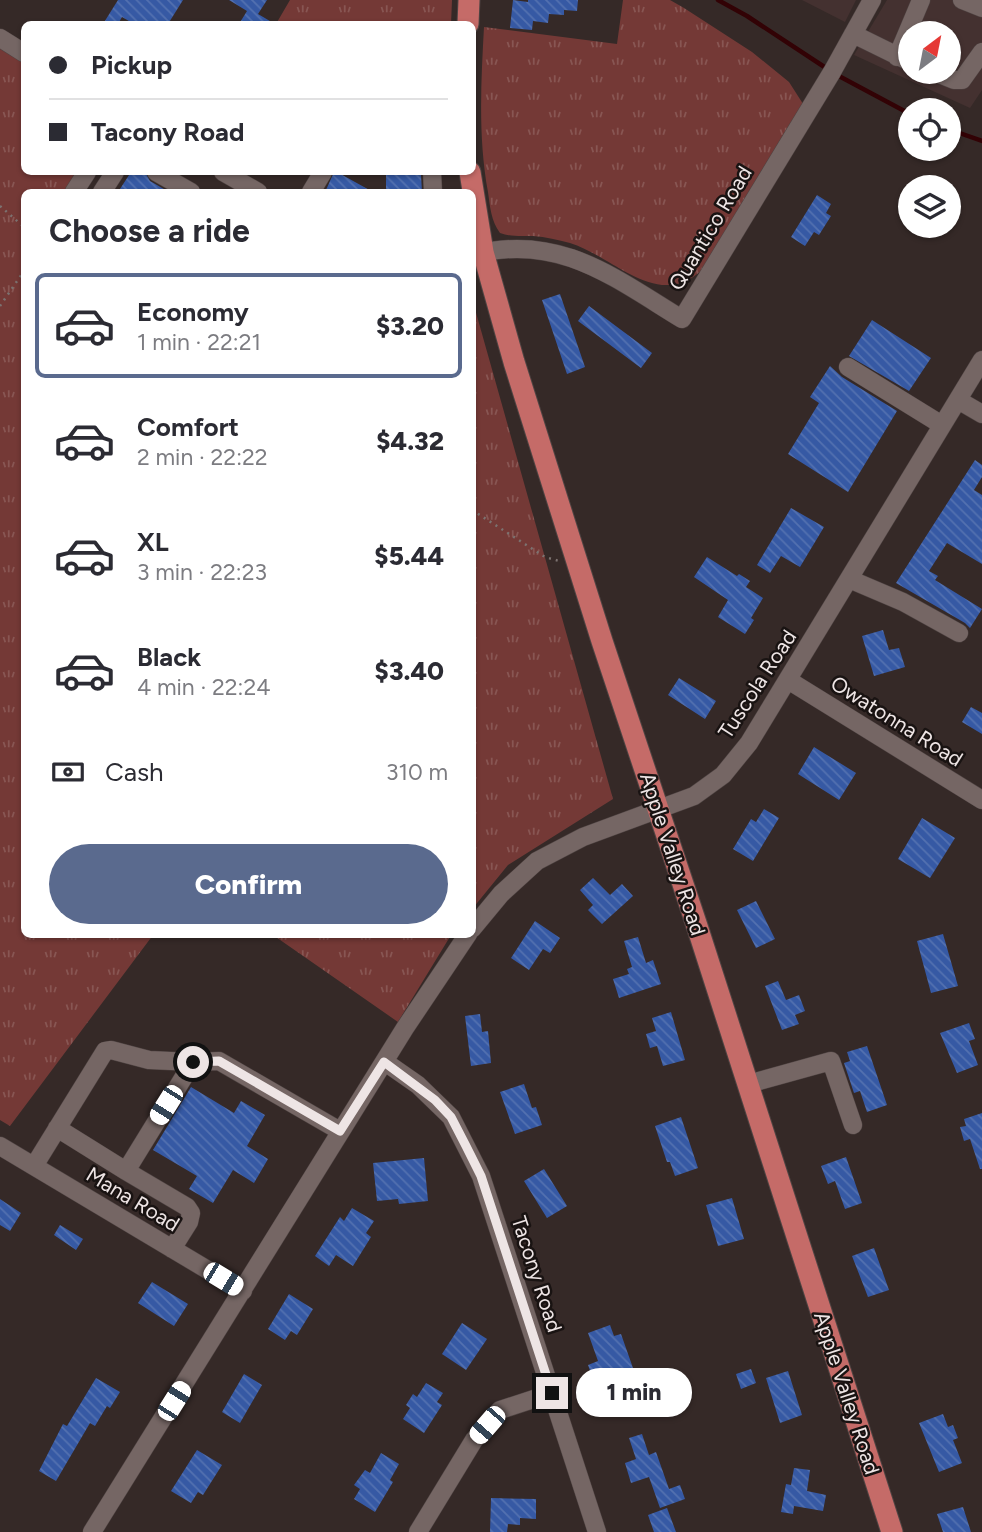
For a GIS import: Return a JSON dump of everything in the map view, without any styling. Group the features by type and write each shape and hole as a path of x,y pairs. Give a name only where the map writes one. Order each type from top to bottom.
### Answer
{"main road":[{"path":"468,21 469,0"},
{"name":"Apple Valley Road","path":"476,233 478,253 892,1532"}],"street":[{"name":"Quantico Road","path":"478,253 528,248 566,254 614,277 681,319 872,0"},
{"path":"915,21 921,0"},
{"path":"962,0 982,8"},
{"path":"853,34 898,56"},
{"path":"0,38 21,51"},
{"path":"961,80 982,52"},
{"path":"161,175 186,189"},
{"path":"228,175 253,189"},
{"name":"Tuscola Road","path":"476,924 500,894 537,861 583,837 694,796 723,775 749,743 982,360"},
{"path":"848,367 942,425"},
{"path":"958,400 982,414"},
{"path":"849,579 903,602 959,633"},
{"name":"Owatonna Road","path":"788,680 982,800"},
{"path":"92,1532 243,1292 340,1131 465,938"},
{"path":"34,1166 105,1051 111,1050 149,1060 219,1061 340,1131"},
{"path":"748,1084 831,1061 853,1125"},
{"path":"126,1171 193,1062"},
{"name":"Tacony Road","path":"384,1062 435,1100 451,1117 481,1176 597,1532"},
{"path":"57,1128 187,1208 191,1213 189,1222 172,1249"},
{"name":"Mana Road","path":"0,1146 243,1292"},
{"path":"418,1532 474,1440 500,1410 552,1393"}],"path":[{"path":"0,206 21,224"},
{"path":"0,306 21,275"},
{"path":"476,513 545,557 555,561 576,559"}],"shaded area":[{"path":"802,0 856,0 845,22"},
{"path":"887,0 982,0 982,90 970,108 961,104 961,98 948,98 917,84 961,84 961,21 898,21 898,75 854,55"}],"green space":[{"path":"290,0 452,0 451,21 278,21"},
{"path":"623,0 670,0 684,8 752,52 789,82 805,107 702,270 685,281 669,285 636,277 570,243 543,237 500,233 490,208 482,130 484,27 617,44"},
{"path":"0,45 21,57 21,175 85,175 76,189 21,189 21,938 151,938 10,1126 0,1120"},
{"path":"476,313 613,799 508,865 476,904"},
{"path":"277,938 449,938 398,1022"}],"building":[{"path":"118,0 183,0 170,21 129,21 122,17 120,21 105,21"},
{"path":"229,0 267,0 258,14 270,21 241,21 247,11"},
{"path":"513,0 578,0 577,11 564,10 564,15 549,14 548,23 533,21 532,30 510,28"},
{"path":"129,175 147,175 150,181 164,189 120,189"},
{"path":"333,175 342,175 368,189 326,189"},
{"path":"386,175 421,175 422,189 386,189"},
{"path":"817,195 831,204 826,213 831,216 819,235 814,232 805,246 791,237"},
{"path":"560,294 585,367 567,374 542,300"},
{"path":"589,306 652,353 641,368 578,321"},
{"path":"872,320 931,358 909,391 849,356"},
{"path":"830,366 842,377 897,411 848,492 788,454 819,403 810,397"},
{"path":"975,460 982,465 982,477 974,490 982,495 982,564 947,543 929,571 938,576 935,580 982,609 970,628 896,583"},
{"path":"791,508 824,527 800,567 781,556 770,573 757,565"},
{"path":"707,557 750,581 746,587 763,598 745,634 718,617 728,600 694,577"},
{"path":"883,630 889,650 899,648 905,667 874,676 862,636"},
{"path":"679,678 716,701 705,719 668,695"},
{"path":"971,707 982,713 982,734 962,722"},
{"path":"814,747 856,773 839,800 798,774"},
{"path":"764,809 779,818 753,861 733,849 751,819 756,822"},
{"path":"922,818 955,838 930,878 898,859"},
{"path":"593,878 610,895 622,884 633,896 602,924 588,910 593,905 580,890"},
{"path":"756,901 775,939 756,948 737,910"},
{"path":"535,921 560,938 550,953 543,949 529,970 511,958"},
{"path":"943,934 958,986 931,993 917,941"},
{"path":"638,937 646,963 653,960 661,984 619,998 613,979 629,974 627,969 632,967 624,941"},
{"path":"778,981 786,1000 799,995 805,1011 795,1015 799,1024 782,1030 765,986"},
{"path":"671,1012 685,1060 663,1066 657,1046 650,1048 646,1034 656,1031 652,1018"},
{"path":"480,1014 482,1032 488,1031 491,1063 471,1066 465,1016"},
{"path":"969,1023 975,1039 969,1041 978,1065 957,1073 940,1033"},
{"path":"867,1046 887,1105 867,1112 860,1091 854,1093 844,1063 850,1061 847,1052"},
{"path":"524,1084 532,1108 536,1107 542,1125 515,1134 500,1092"},
{"path":"191,1087 234,1113 241,1101 265,1115 247,1146 268,1159 254,1183 233,1170 213,1203 189,1189 197,1176 153,1150"},
{"path":"982,1113 980,1169 970,1139 964,1141 960,1127 966,1126 964,1119"},
{"path":"681,1117 698,1168 675,1176 670,1162 667,1162 655,1126"},
{"path":"846,1157 862,1203 845,1209 835,1181 828,1184 821,1166"},
{"path":"424,1158 428,1201 399,1204 398,1199 377,1201 373,1163"},
{"path":"544,1169 567,1206 547,1218 524,1181"},
{"path":"732,1198 744,1239 718,1246 706,1205"},
{"path":"0,1199 21,1213 10,1231 0,1225"},
{"path":"352,1208 374,1221 366,1233 371,1237 353,1266 336,1255 329,1266 315,1256 340,1217 344,1221"},
{"path":"60,1225 83,1239 76,1250 54,1235"},
{"path":"874,1248 889,1290 868,1297 852,1256"},
{"path":"152,1282 188,1304 174,1326 138,1303"},
{"path":"289,1294 313,1309 297,1335 291,1331 285,1340 268,1329"},
{"path":"462,1323 487,1339 466,1370 442,1354"},
{"path":"610,1325 614,1336 621,1334 633,1368 594,1382 588,1365 598,1361 588,1333"},
{"path":"751,1369 756,1383 741,1389 736,1374"},
{"path":"788,1371 802,1415 780,1423 766,1378"},
{"path":"244,1374 262,1385 240,1423 222,1412"},
{"path":"96,1378 120,1392 110,1408 107,1406 95,1426 90,1423 56,1481 39,1471 63,1424 67,1426"},
{"path":"426,1383 443,1393 437,1402 442,1405 424,1433 403,1419 410,1408 406,1405 413,1394 417,1397"},
{"path":"943,1414 948,1427 953,1425 958,1438 953,1440 962,1463 939,1472 919,1423"},
{"path":"642,1434 649,1455 656,1452 669,1489 680,1485 685,1499 660,1508 649,1477 631,1483 625,1463 636,1459 629,1438"},
{"path":"197,1450 222,1465 203,1495 198,1492 191,1503 171,1491"},
{"path":"381,1453 399,1464 390,1480 393,1482 375,1512 354,1499 360,1489 354,1485 365,1470 370,1473"},
{"path":"794,1468 810,1470 807,1491 826,1495 823,1511 794,1506 793,1514 781,1512 786,1484 791,1485"},
{"path":"491,1498 536,1499 536,1519 520,1518 520,1525 508,1524 507,1532 490,1532"},
{"path":"963,1507 971,1532 943,1532 937,1514"},
{"path":"667,1508 676,1532 654,1532 648,1515"}],"waterway":[{"path":"718,0 829,70"},
{"path":"837,75 898,108"},
{"path":"961,134 982,141"}],"route":[{"path":"193,1062 213,1059 219,1061 340,1131 384,1062 435,1100 451,1117 481,1176 552,1393"}]}
